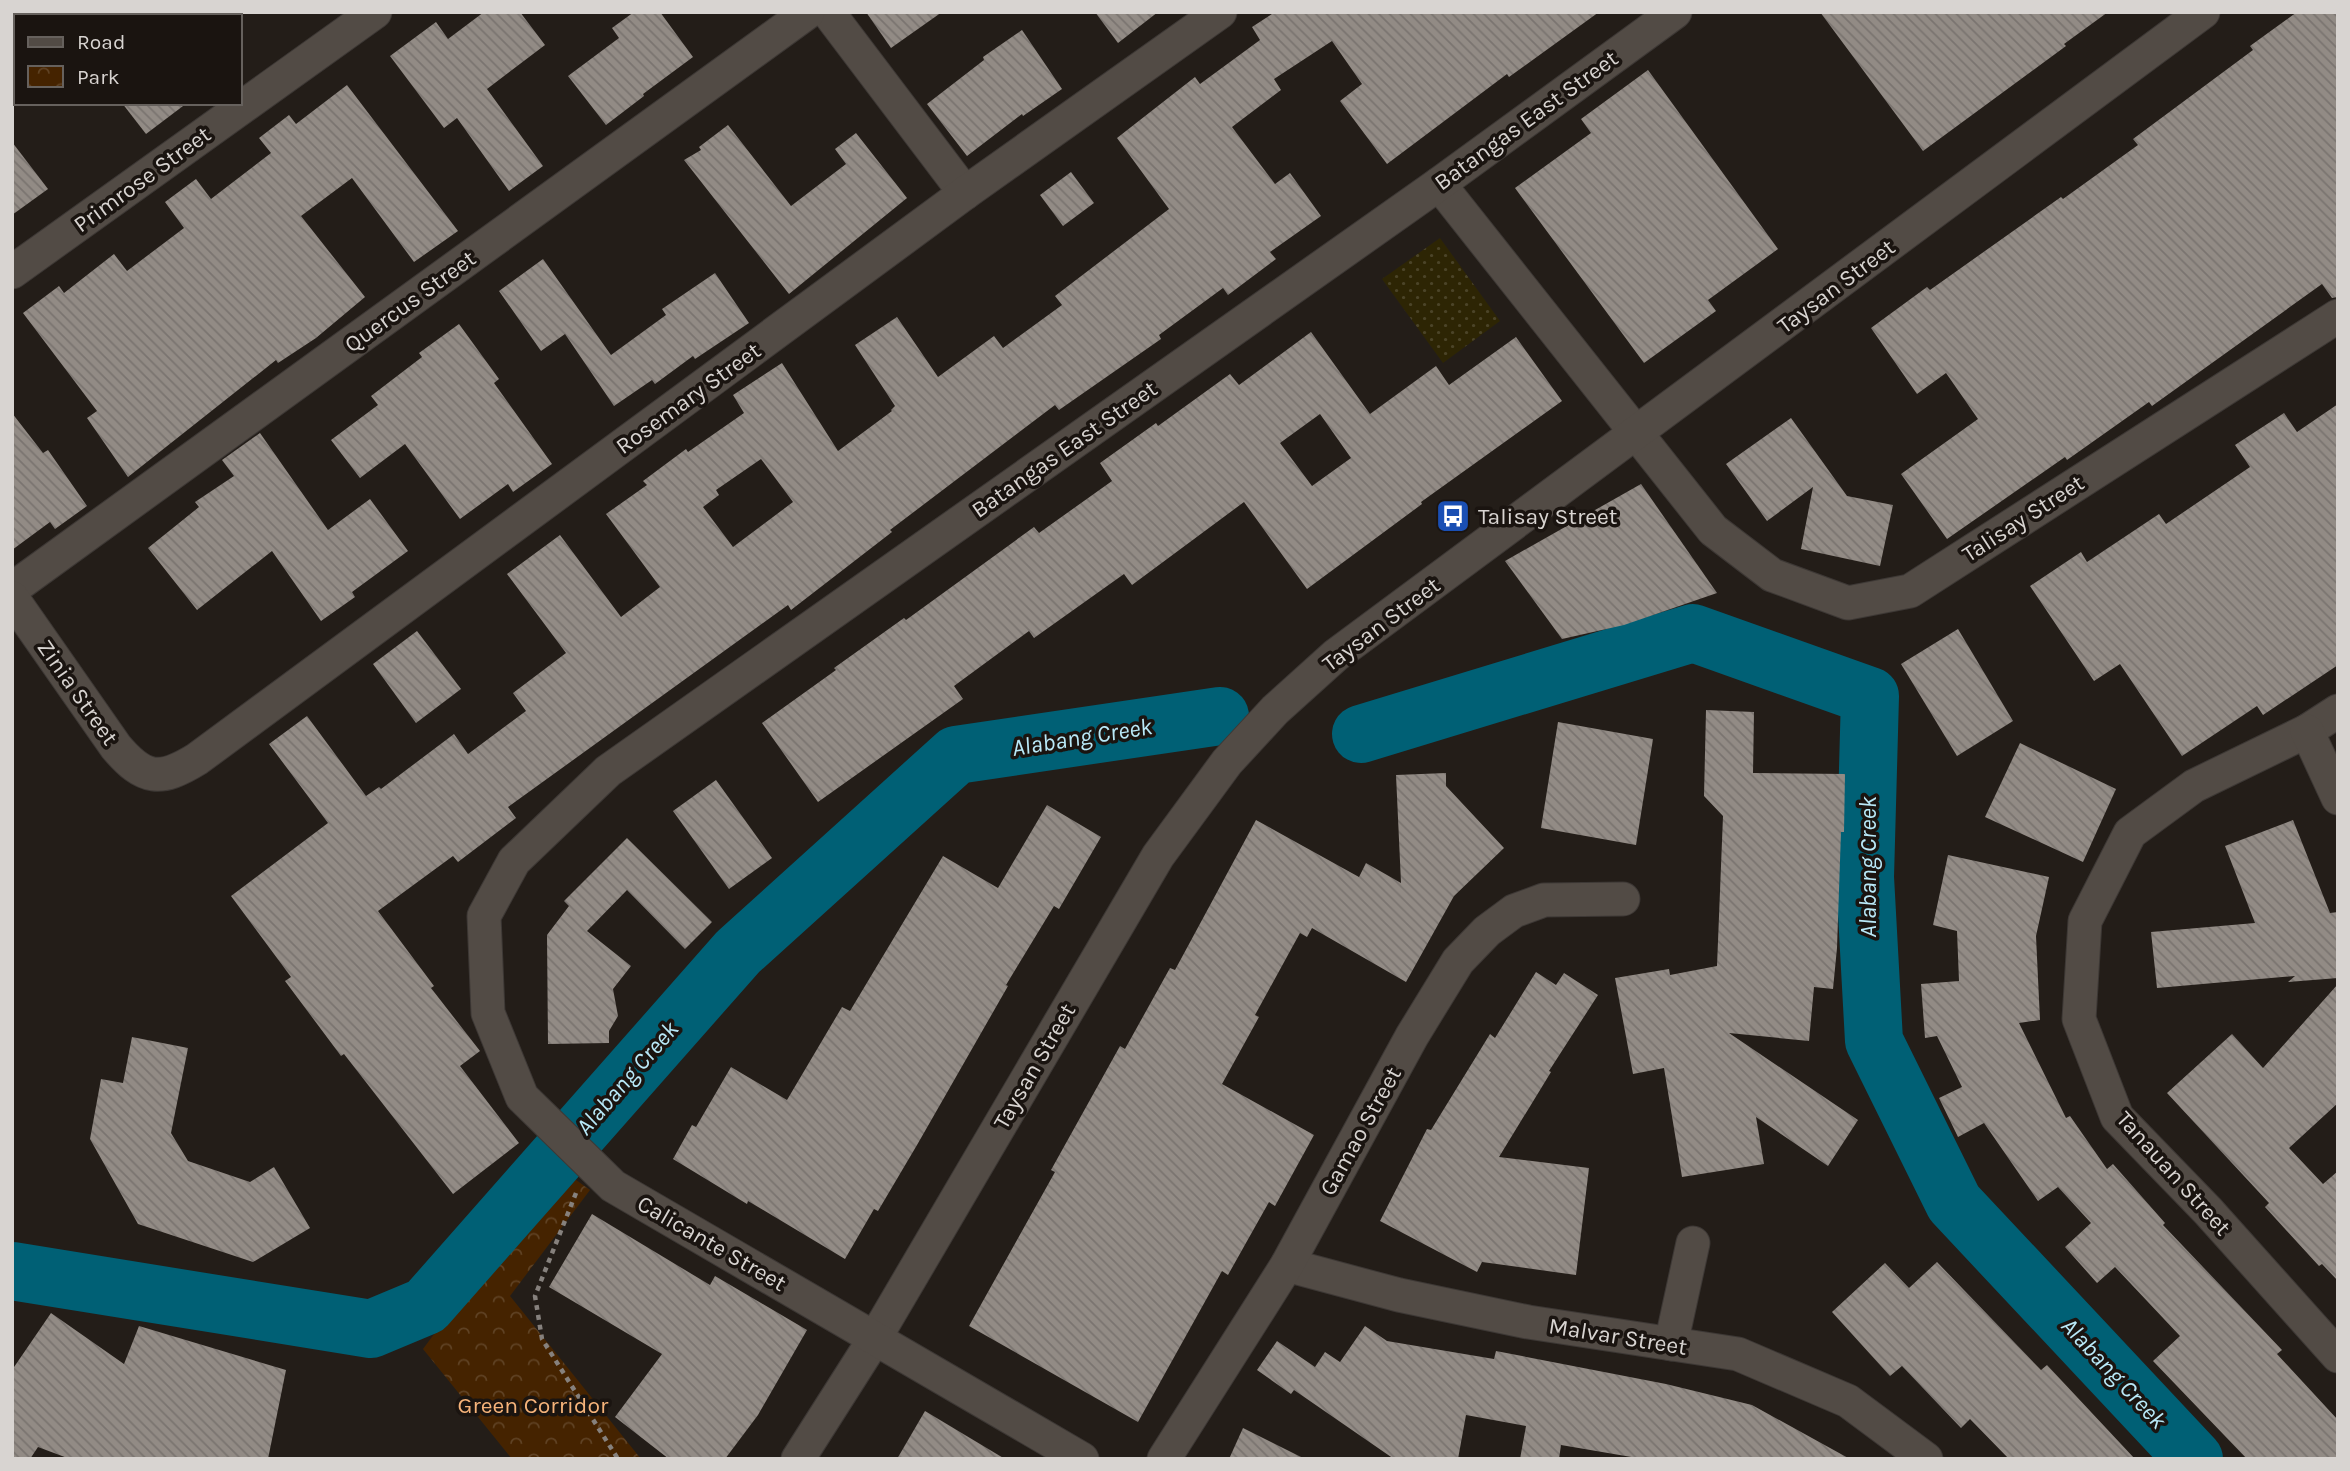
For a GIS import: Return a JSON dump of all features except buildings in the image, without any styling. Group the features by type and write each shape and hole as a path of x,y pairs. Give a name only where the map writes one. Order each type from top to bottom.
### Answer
{"street":[{"name":"Primrose Street","path":"12,272 375,12"},
{"name":"Quercus Street","path":"12,589 808,12"},
{"path":"828,12 965,194"},
{"name":"Rosemary Street","path":"154,775 176,772 197,760 965,194 1220,12"},
{"name":"Batangas East Street","path":"484,916 514,861 608,771 1439,184 1675,12"},
{"name":"Taysan Street","path":"798,1459 875,1338 1158,856 1227,762 1275,709 1336,655 2203,12"},
{"name":"Talisay Street","path":"1439,184 1713,530 1773,575 1848,603 1910,591 2338,316"},
{"name":"Zinia Street","path":"12,598 132,767 154,775"},
{"name":"Tanauan Street","path":"2338,711 2307,731 2194,786 2130,833 2085,921 2079,1018 2117,1117 2208,1211 2338,1356"},
{"path":"2307,731 2338,798"},
{"name":"Gamao Street","path":"1164,1459 1287,1265 1412,1036 1458,961 1487,931 1514,911 1544,900 1623,899"},
{"name":"Calicante Street","path":"484,916 488,1013 522,1097 613,1186 1082,1459"},
{"path":"1671,1344 1693,1243"},
{"name":"Malvar Street","path":"1287,1265 1412,1298 1528,1322 1738,1354 1848,1401 1927,1459"}],"path":[{"path":"588,1161 535,1296 542,1339 618,1459"}],"sand":[{"path":"1440,238 1500,321 1443,363 1382,279"}],"green space":[{"name":"Green Corridor","path":"558,1167 590,1190 510,1296 641,1459 512,1459 423,1349"}],"waterway":[{"name":"Alabang Creek","path":"1361,734 1693,633 1870,696 1865,877 1874,1041 1954,1203 2194,1459"},
{"name":"Alabang Creek","path":"12,1271 371,1329 426,1306 738,952 956,755 1220,716"}],"place":[{"name":"Talisay Street","path":"1453,516"}]}
